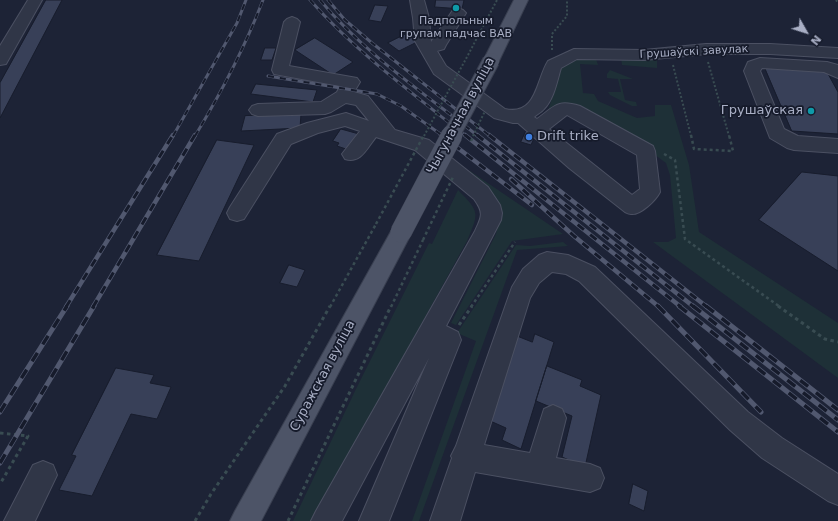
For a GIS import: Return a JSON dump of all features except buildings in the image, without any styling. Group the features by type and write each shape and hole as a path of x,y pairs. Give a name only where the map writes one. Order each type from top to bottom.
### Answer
{"main road":[{"name":"Чыгуначная вуліца","path":"401,232 491,61 521,0"},
{"name":"Суражская вуліца","path":"245,521 401,232"}],"street":[{"path":"0,60 34,0"},
{"path":"400,0 417,1 426,45 440,70 500,114 514,117 522,116 538,106 545,92 554,64"},
{"path":"426,45 438,45 458,14"},
{"path":"258,110 325,108 343,96 351,82 280,70 292,22"},
{"name":"Грушаўскі завулак","path":"554,64 574,54 644,55 706,49 770,49 838,53"},
{"path":"838,72 827,67 760,63 754,66 752,71 777,133 794,143 838,146"},
{"path":"343,96 362,100 368,106 381,132"},
{"path":"522,116 582,169 632,206 650,192 646,151 574,110 564,108 537,129"},
{"path":"237,213 284,139 313,128 346,120 409,140 422,146 481,193 490,204 492,213 491,220 440,335 374,521"},
{"path":"352,154 381,132"},
{"path":"445,521 465,456 520,294 531,276 547,262 562,262 574,266 587,274 739,421 772,448 838,491"},
{"path":"327,521 440,335"},
{"path":"539,469 553,418"},
{"path":"465,456 590,478"},
{"path":"19,521 43,475"}],"path":[{"path":"195,521 211,494 285,386 376,224 497,0"},
{"path":"554,64 552,57 552,34 567,16 566,0"},
{"path":"671,61 694,149 733,151 707,63 710,58 706,49"},
{"path":"661,152 675,160 685,239 825,339 838,342"},
{"path":"288,521 423,240"},
{"path":"440,335 515,242"},
{"path":"0,433 28,436 0,484"}],"shaded area":[{"path":"595,56 598,65 580,64 583,93 594,94 598,101 637,118 655,116 655,105 671,105 689,165 699,232 838,323 838,378 653,242 668,242 676,238 670,175 666,163 647,149 575,110 547,114 562,66 570,59"},
{"path":"621,58 652,58 657,60 657,68 622,65"},
{"path":"610,70 633,79 620,79 625,100 636,102 637,106 632,106 610,95 608,92 621,92 618,79 607,78 607,74"},
{"path":"470,171 563,234 512,241 456,325 451,323 496,234 499,218 468,179"},
{"path":"458,190 474,208 475,213 474,224 467,241 313,521 293,521 355,391 429,243 432,244"},
{"path":"563,242 568,246 517,250 419,521 412,521 476,341 457,333 516,245 530,246"}],"railway":[{"path":"173,136 237,23 246,0"},
{"path":"195,136 232,70 263,0"},
{"path":"310,0 365,55 466,136"},
{"path":"320,0 337,19 375,55 478,136"},
{"path":"328,0 345,20 372,43 490,136"},
{"path":"268,76 377,94 401,106 443,136"},
{"path":"66,307 173,135"},
{"path":"93,307 195,135"},
{"path":"441,135 532,205"},
{"path":"465,135 681,307"},
{"path":"477,135 694,307"},
{"path":"489,135 707,307"},
{"path":"511,179 574,236 659,307"},
{"path":"0,412 67,306"},
{"path":"0,463 94,306"},
{"path":"679,306 838,432"},
{"path":"693,306 838,420"},
{"path":"706,306 838,410"},
{"path":"659,307 761,412"}],"place":[{"name":"Падпольным групам падчас ВАВ","path":"456,8"},
{"name":"Грушаўская","path":"811,111"},
{"name":"Drift trike","path":"529,137"}]}
